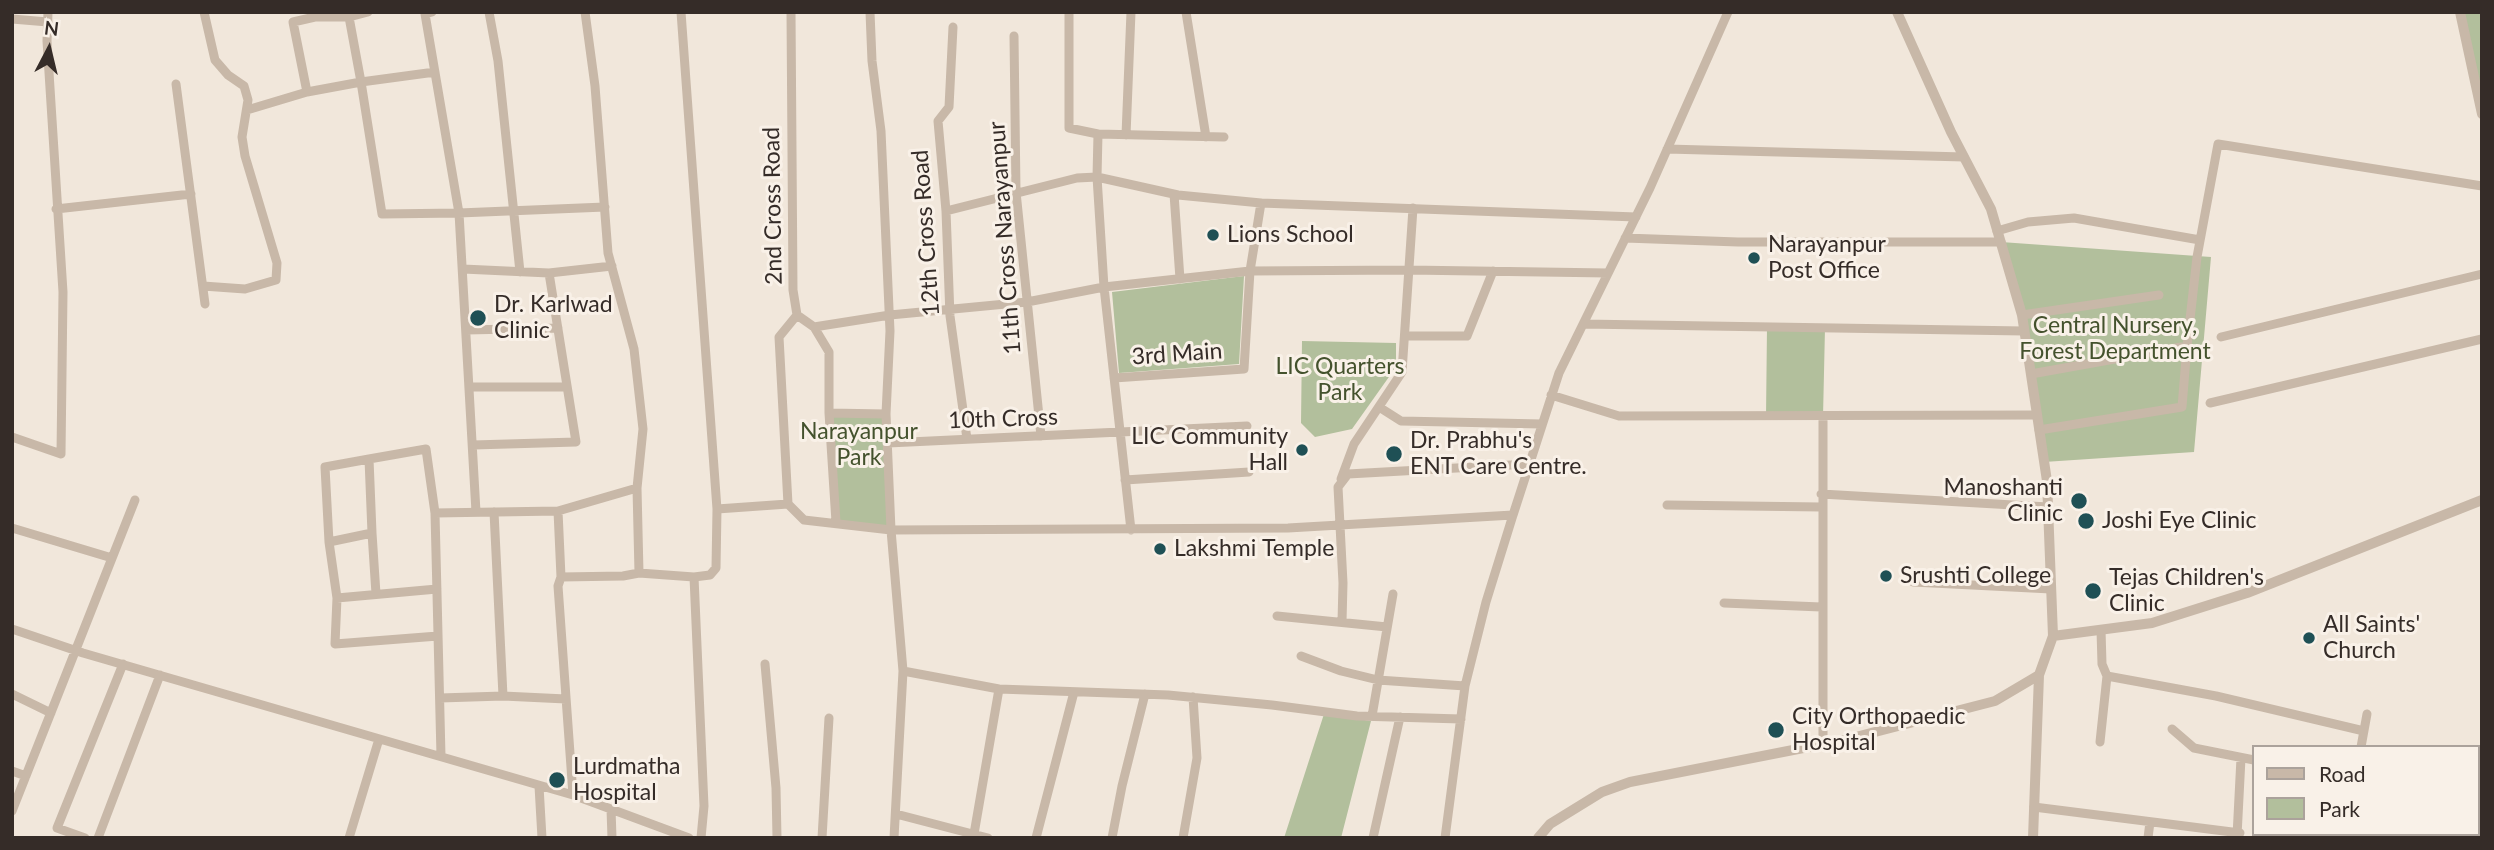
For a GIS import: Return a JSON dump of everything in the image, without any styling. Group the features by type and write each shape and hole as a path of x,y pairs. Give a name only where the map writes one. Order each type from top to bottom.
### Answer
{"street":[{"path":"203,286 245,289 276,280 277,263 245,156 242,137 248,100 244,86 228,75 215,60 204,12"},
{"path":"307,92 293,22 315,17 349,17 368,12"},
{"path":"489,12 498,61 520,272"},
{"path":"585,12 595,86 608,253 634,349 643,429 636,488 639,573"},
{"path":"561,577 623,576 639,573 694,577 710,575 716,568 717,509 681,12"},
{"name":"2nd Cross Road","path":"790,12 793,290 797,315 814,327 830,352 829,413 836,522"},
{"path":"870,12 872,61 881,131 890,314 886,414 891,530 903,671 894,838"},
{"path":"1069,12 1069,128 1098,134 1224,137"},
{"path":"1126,135 1131,12"},
{"path":"1186,12 1206,137"},
{"path":"1445,838 1465,686 1486,602 1551,395 1559,373 1636,217 1728,12"},
{"path":"1897,12 1991,209 2022,315 2047,481 2053,636 2039,675 2033,838"},
{"path":"2459,12 2482,114"},
{"path":"426,13 459,213 476,512"},
{"path":"12,19 48,17 62,292 61,454 12,437"},
{"path":"349,17 382,214 605,206"},
{"name":"12th Cross Road","path":"953,27 949,107 938,121 946,211 950,310 967,439"},
{"name":"11th Cross Narayanpur","path":"1014,36 1016,192 1041,436"},
{"path":"247,110 307,92 435,72"},
{"path":"176,84 205,303"},
{"path":"1098,134 1097,177 1104,287 1131,530"},
{"path":"2039,430 2182,407 2200,240 2218,144 2482,186"},
{"path":"1667,149 1964,157"},
{"path":"946,211 1077,178 1097,177 1174,194 1261,203 1636,217"},
{"path":"56,209 191,194"},
{"path":"1174,194 1180,279"},
{"path":"1250,271 1261,203"},
{"path":"1342,622 1338,487 1354,444 1402,372 1413,208"},
{"path":"1997,231 2028,222 2074,218 2200,240"},
{"path":"1625,238 1752,242 2001,242"},
{"path":"463,269 549,273 612,267"},
{"path":"814,327 890,314 1027,302 1104,287 1250,271 1608,273"},
{"name":"3rd Main","path":"1114,378 1244,369 1250,271"},
{"path":"1405,336 1467,337 1493,271"},
{"path":"472,445 576,442 549,273"},
{"path":"2221,337 2482,274"},
{"path":"2022,315 2159,295"},
{"path":"797,315 779,337 788,504 804,520 891,530 1131,530 1341,526 1513,515"},
{"path":"1583,324 2024,331"},
{"path":"466,330 558,328"},
{"path":"2210,403 2482,340"},
{"path":"2031,374 2187,346"},
{"path":"469,387 567,387"},
{"path":"1551,395 1619,416 2037,415"},
{"path":"1379,407 1401,421 1542,424"},
{"path":"829,413 886,414"},
{"path":"1822,744 1823,417"},
{"name":"10th Cross","path":"888,443 1247,426"},
{"path":"438,636 335,644 337,598 329,542 326,467 426,449 435,513 441,757"},
{"path":"369,459 376,594"},
{"path":"1338,487 1348,474 1366,471 1529,464"},
{"path":"1125,480 1249,472"},
{"path":"435,513 558,511 636,488"},
{"path":"1821,494 2048,507"},
{"path":"12,811 135,500"},
{"path":"2053,636 2152,623 2247,593 2482,500"},
{"path":"717,509 788,504"},
{"path":"1667,505 1821,507"},
{"path":"558,511 561,577 558,586 573,795"},
{"path":"494,512 503,696"},
{"path":"12,528 112,558"},
{"path":"329,542 372,533"},
{"path":"694,577 704,806 701,838"},
{"path":"1913,582 2051,589"},
{"path":"337,598 437,589"},
{"path":"1372,716 1393,594"},
{"path":"1724,603 1821,607"},
{"path":"1277,616 1387,627"},
{"path":"12,629 75,650 573,795 689,838"},
{"path":"2100,742 2107,676 2102,664 2101,630"},
{"path":"1301,656 1341,671 1378,680 1465,686"},
{"path":"85,838 57,828 123,664"},
{"path":"765,664 776,788 777,838"},
{"path":"903,671 999,689 1193,697 1372,716 1461,719"},
{"path":"98,838 160,675"},
{"path":"1538,838 1550,824 1602,792 1630,782 1822,744 1995,701 2039,675"},
{"path":"2107,676 2216,696 2364,731"},
{"path":"974,834 999,689"},
{"path":"1036,838 1074,692"},
{"path":"12,694 51,713"},
{"path":"1112,838 1145,694"},
{"path":"440,698 503,696 566,699"},
{"path":"1183,838 1197,758 1193,697"},
{"path":"2361,745 2367,714"},
{"path":"1373,838 1400,717"},
{"path":"822,838 829,719"},
{"path":"2172,729 2194,748 2252,760"},
{"path":"349,838 379,739"},
{"path":"2035,807 2238,835 2241,758"},
{"path":"12,771 26,776"},
{"path":"539,786 542,838"},
{"path":"611,809 612,838"},
{"path":"896,814 988,838"},
{"path":"2148,838 2150,822"}],"green space":[{"path":"2459,12 2482,12 2482,118"},
{"name":"Central Nursery, Forest Department","path":"2001,242 2211,257 2194,452 2044,462 2022,315"},
{"path":"1244,276 1239,364 1119,373 1112,292"},
{"path":"1767,327 1825,328 1823,417 1766,417"},
{"name":"LIC Quarters Park","path":"1302,341 1396,343 1396,367 1352,429 1315,437 1301,423"},
{"name":"Narayanpur Park","path":"829,413 886,414 891,530 836,522"},
{"path":"1324,714 1371,721 1341,838 1284,838"}],"place":[{"name":"Lions School","path":"1213,235"},
{"name":"Narayanpur Post Office","path":"1754,258"},
{"name":"Dr. Karlwad Clinic","path":"478,318"},
{"name":"LIC Community Hall","path":"1302,450"},
{"name":"Dr. Prabhu's ENT Care Centre.","path":"1394,454"},
{"name":"Manoshanti Clinic","path":"2079,501"},
{"name":"Joshi Eye Clinic","path":"2086,521"},
{"name":"Lakshmi Temple","path":"1160,549"},
{"name":"Srushti College","path":"1886,576"},
{"name":"Tejas Children's Clinic","path":"2093,591"},
{"name":"All Saints' Church","path":"2309,638"},
{"name":"City Orthopaedic Hospital","path":"1776,730"},
{"name":"Lurdmatha Hospital","path":"557,780"}]}
